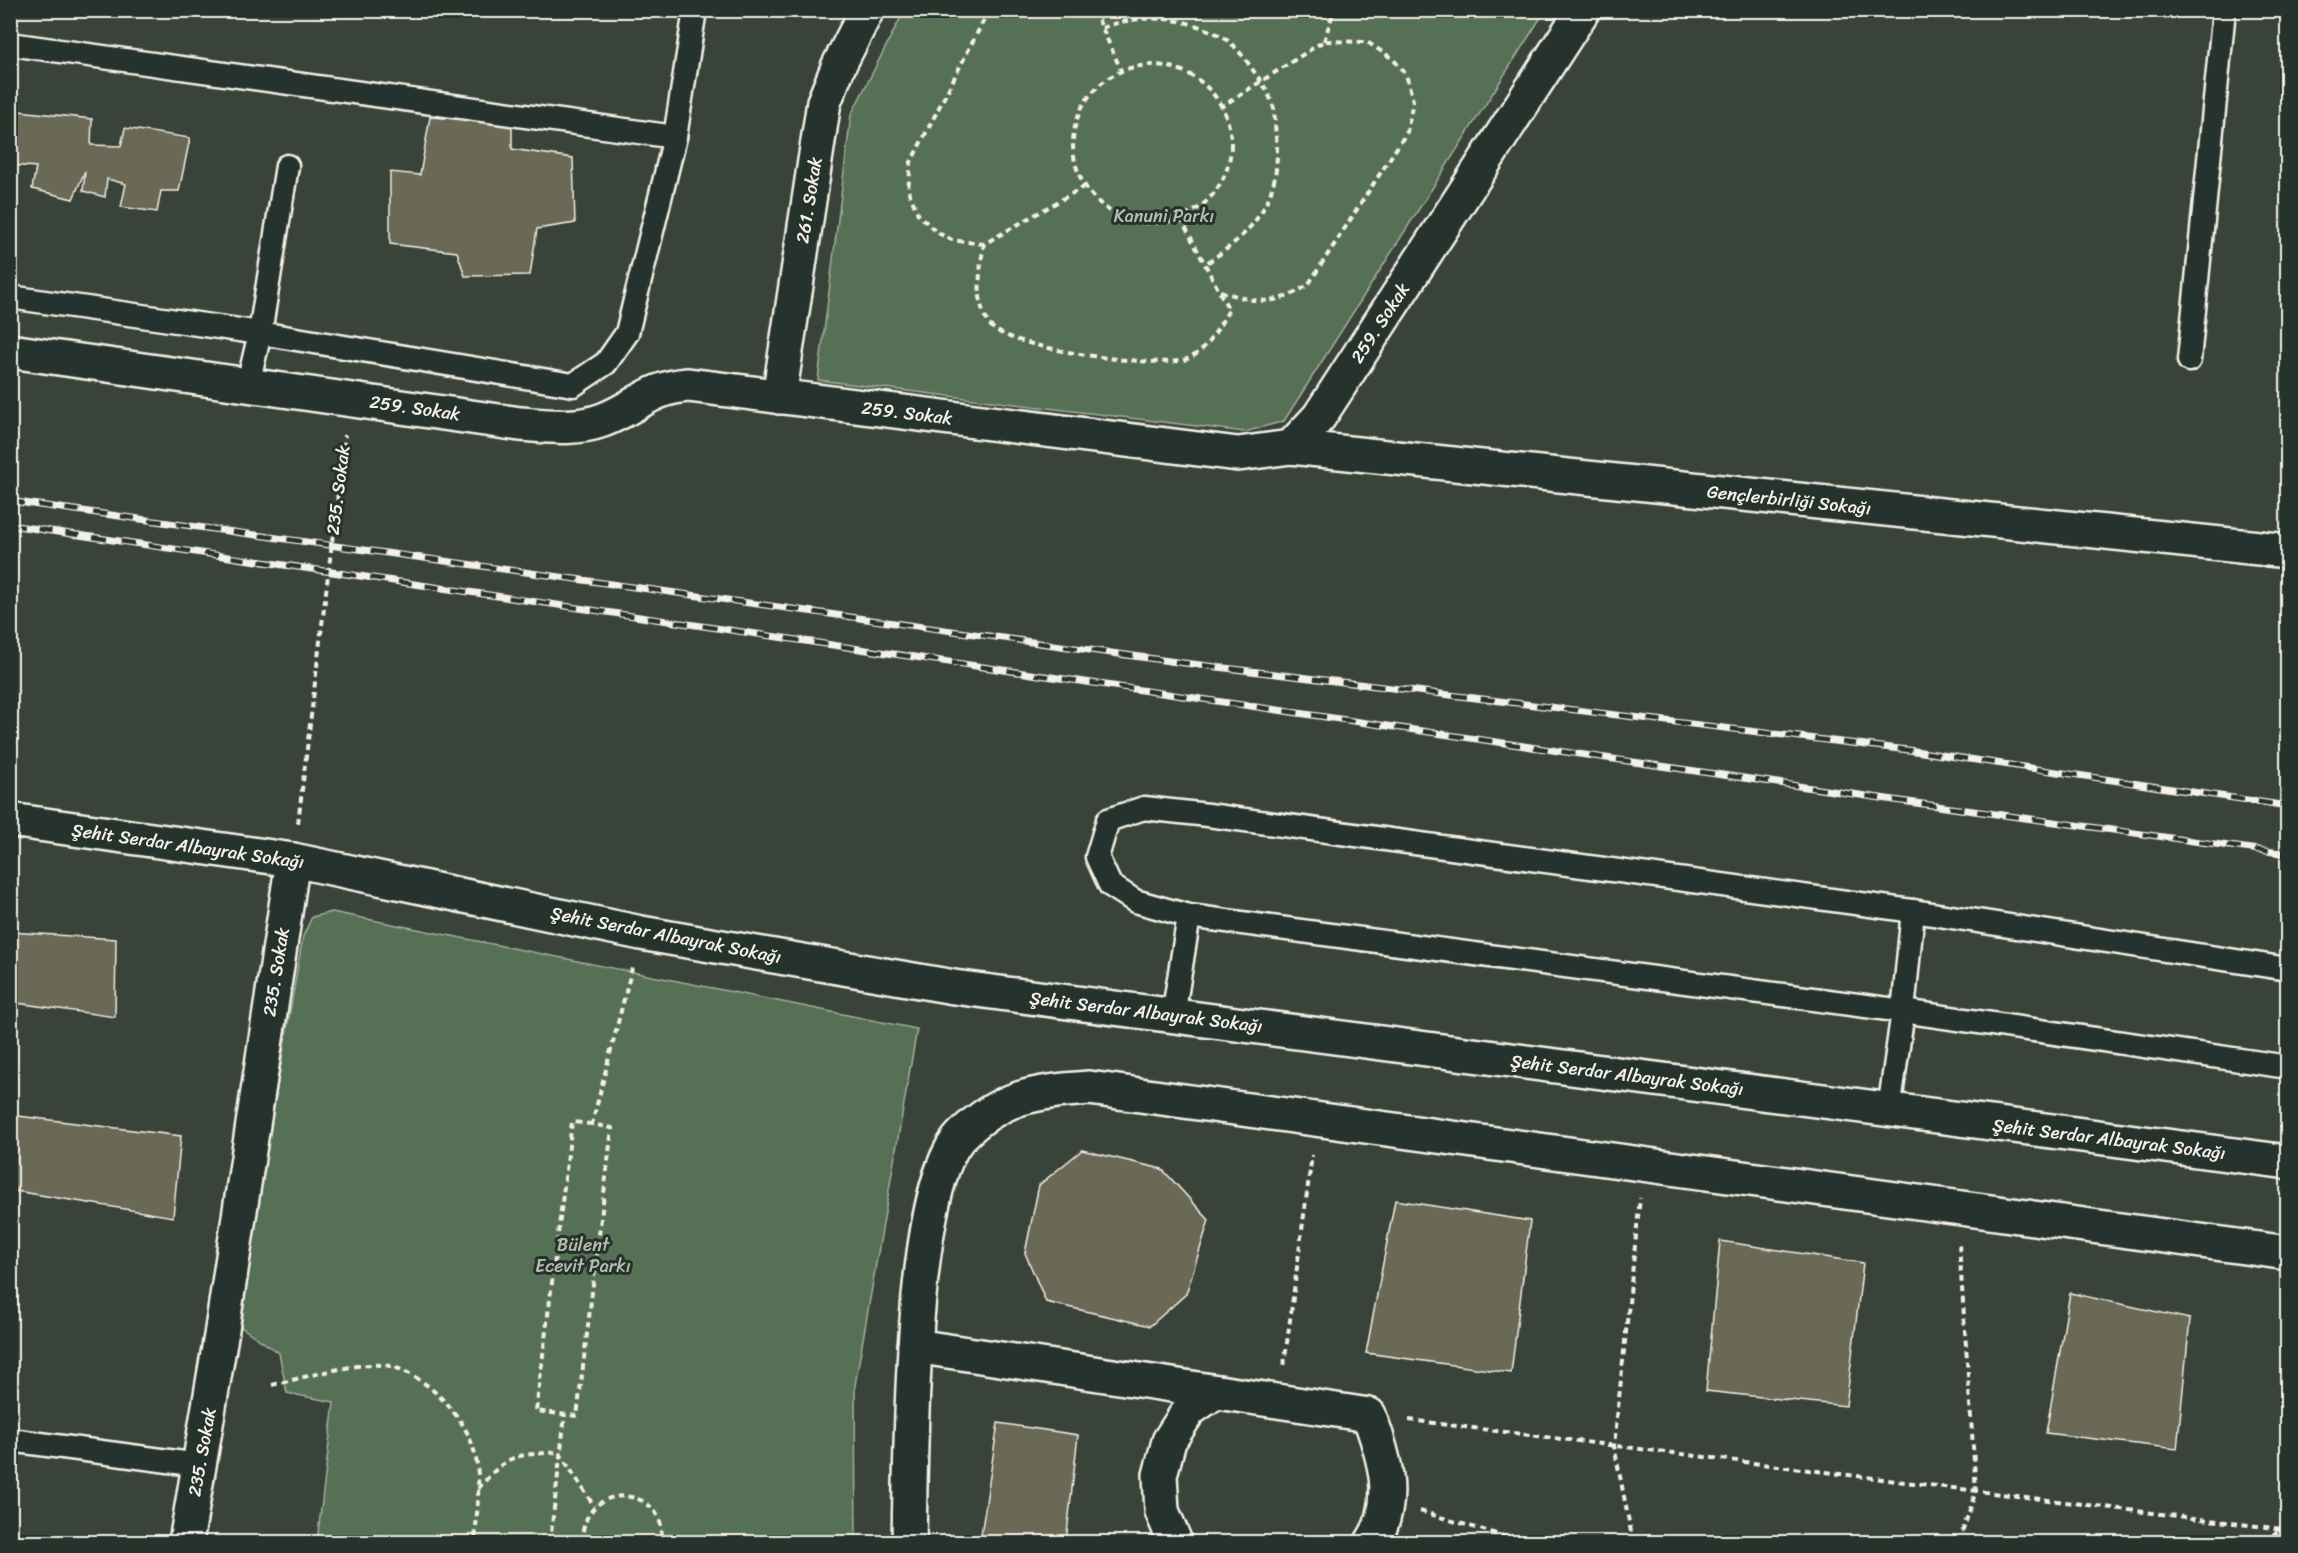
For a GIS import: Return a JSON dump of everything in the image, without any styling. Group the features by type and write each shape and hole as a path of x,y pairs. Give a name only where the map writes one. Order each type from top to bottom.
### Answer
{"street":[{"name":"261. Sokak","path":"779,397 824,102 839,65 867,10"},
{"name":"259. Sokak","path":"10,351 520,424 569,427 601,420 666,387 688,385 1238,454 1291,447 1319,417 1583,10"},
{"name":"Gençlerbirliği Sokağı","path":"1291,447 2288,551"},
{"name":"Şehit Serdar Albayrak Sokağı","path":"10,820 293,860 641,933 954,987 2288,1162"},
{"name":"235. Sokak","path":"186,1542 293,860"},
{"path":"909,1542 915,1346 928,1233 939,1176 959,1137 994,1107 1036,1092 1089,1088 2288,1253"},
{"path":"915,1346 1369,1415 1387,1473 1387,1501 1377,1534 1372,1542"},
{"path":"1175,1542 1162,1510 1160,1475 1169,1441 1189,1410 1215,1392"}],"lane":[{"path":"10,297 260,333 573,385 606,363 627,333 675,137 695,10"},
{"path":"2189,360 2224,10"},
{"path":"10,44 675,137"},
{"path":"248,384 260,333 287,166"},
{"path":"2288,969 1913,911 1208,814 1144,808 1108,820 1098,857 1110,885 1135,901 1189,915 1903,1011 2288,1067"},
{"path":"1889,1110 1903,1011 1913,911"},
{"path":"1173,1016 1189,915"},
{"path":"10,1440 199,1465"}],"path":[{"path":"989,10 911,162 908,190 918,214 936,232 952,240 984,244 1085,186"},
{"path":"1094,10 1121,70"},
{"path":"1324,41 1334,10"},
{"path":"1102,28 1124,20 1152,17 1187,24 1222,37 1248,62 1261,81 1273,108 1277,150 1272,191 1251,228 1220,255 1204,264"},
{"path":"1219,291 1254,302 1286,298 1308,285 1407,132 1413,101 1406,74 1393,59 1367,42 1324,41 1221,107"},
{"path":"1146,65 1171,67 1194,77 1213,93 1221,107 1226,116 1231,140 1228,165 1217,188 1199,208 1180,217 1149,222 1122,217 1100,203 1085,186 1073,158 1073,130 1082,106 1099,85 1121,70 1146,65"},
{"path":"984,244 980,267 980,296 990,325 1012,339 1038,347 1157,362 1186,360 1210,341 1229,310 1180,217"},
{"name":"235. Sokak","path":"293,860 349,399"},
{"path":"591,1124 641,933"},
{"path":"1279,1402 1317,1120"},
{"path":"572,1122 591,1124 612,1128 577,1416 536,1411 572,1122"},
{"path":"1633,1542 1614,1446 1643,1165"},
{"path":"1957,1208 1976,1491 1959,1542"},
{"path":"272,1385 355,1367 390,1366 427,1384 458,1414 476,1449 478,1489 475,1542"},
{"path":"550,1542 565,1415"},
{"path":"1369,1415 2281,1529"},
{"path":"478,1489 500,1464 516,1455 559,1452"},
{"path":"559,1452 594,1506"},
{"path":"2279,1542 2288,1476"},
{"path":"582,1542 582,1529 594,1506 605,1499 619,1496 632,1497 644,1502 654,1511 660,1523 661,1542"},
{"path":"1387,1501 1523,1542"},
{"path":"2265,1542 2281,1529"}],"green space":[{"name":"Kanuni Parkı","path":"904,11 1545,11 1284,421 1245,432 818,380 851,115"},
{"name":"Bülent Ecevit Parkı","path":"332,912 917,1029 855,1385 856,1542 317,1542 334,1402 287,1393 279,1353 241,1327 263,1169 303,936 312,917"}],"building":[{"path":"10,110 92,119 91,145 121,146 125,128 190,138 179,191 161,191 157,212 121,207 126,184 107,179 105,197 83,191 85,171 73,199 32,189 36,167 10,165"},
{"path":"430,117 512,123 512,149 573,158 575,223 537,229 530,275 465,276 457,252 390,244 390,172 420,175"},
{"path":"10,932 116,939 115,1017 10,1002"},
{"path":"10,1115 181,1136 173,1217 10,1190"},
{"path":"1082,1150 1162,1169 1209,1220 1186,1294 1150,1326 1046,1302 1025,1253 1039,1185"},
{"path":"1395,1200 1530,1221 1511,1373 1366,1353"},
{"path":"1720,1241 1863,1263 1846,1406 1706,1391"},
{"path":"2070,1293 2190,1319 2177,1449 2046,1433"},
{"path":"998,1423 1078,1435 1066,1542 980,1542"}],"railway":[{"path":"10,501 1184,663 1908,750 2288,806"},
{"path":"10,525 1901,801 2288,854"}]}
